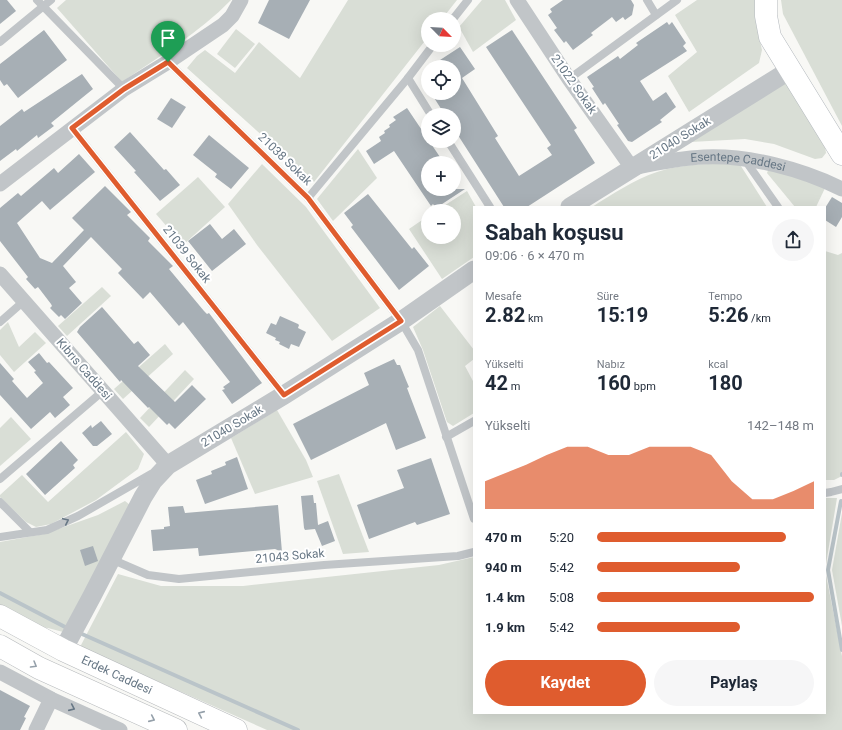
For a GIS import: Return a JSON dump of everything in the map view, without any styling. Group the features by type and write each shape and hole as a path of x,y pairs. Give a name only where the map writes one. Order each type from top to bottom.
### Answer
{"main road":[{"path":"766,0 766,16 770,37 842,154"},
{"name":"Erdek Caddesi","path":"0,616 63,650 236,730"},
{"path":"0,646 38,668 176,730"}],"street":[{"path":"0,184 124,89 223,26 232,16 241,0"},
{"name":"21022 Sokak","path":"517,0 569,79 632,168"},
{"name":"21040 Sokak","path":"572,206 790,70"},
{"name":"Esentepe Caddesi","path":"632,168 666,160 705,157 744,159 784,167 828,182 842,189"},
{"name":"21040 Sokak","path":"63,650 143,497 168,465 284,395 401,321 473,271"},
{"name":"Kıbrıs Caddesi","path":"0,274 168,465"},
{"path":"0,672 51,699 120,730"},
{"path":"36,730 51,699"}],"lane":[{"path":"37,0 124,89"},
{"path":"0,42 51,0"},
{"path":"459,12 468,0"},
{"path":"647,0 656,15"},
{"path":"569,79 677,0"},
{"path":"308,198 408,78 428,52"},
{"name":"21038 Sokak","path":"168,62 308,198 401,321 418,350 473,516"},
{"path":"408,78 427,108"},
{"name":"21039 Sokak","path":"72,128 284,395"},
{"path":"452,148 489,206"},
{"path":"744,159 777,206"},
{"path":"0,322 24,302"},
{"path":"0,480 104,391"},
{"path":"446,437 473,422"},
{"path":"0,537 47,530 78,516 168,465"},
{"path":"826,493 842,488"},
{"path":"0,502 30,532"},
{"name":"21043 Sokak","path":"111,559 148,575 179,579 324,565 458,556 473,552"}],"shaded area":[{"path":"66,0 231,0 192,34 122,82 57,8"},
{"path":"348,0 457,0 448,12 421,12 421,46 314,182 187,68 197,56 205,50 235,73 259,42 300,78"},
{"path":"482,0 505,0 516,20 473,52 461,31 461,25"},
{"path":"697,0 757,0 757,28 762,50 759,63 689,112 668,76 697,52 675,15"},
{"path":"781,0 842,0 842,126 783,14"},
{"path":"236,29 255,44 235,68 217,54"},
{"path":"790,79 825,146 826,153 822,158 815,159 774,144 745,139 691,142"},
{"path":"358,149 377,178 333,221 317,199"},
{"path":"739,163 766,206 594,206 615,192 657,172 688,165"},
{"path":"262,164 306,207 380,308 332,341 257,245 228,204"},
{"path":"769,168 826,186 816,206 794,206 767,173"},
{"path":"198,177 225,207 183,245 156,214"},
{"path":"467,191 475,206 473,206 473,258 442,279 409,229 421,221 421,244 461,244 461,204 447,204"},
{"path":"826,251 838,255 842,253 842,476 834,480 826,480"},
{"path":"102,287 111,296 67,336 58,326"},
{"path":"440,306 473,349 473,360 465,366 473,381 473,414 453,426 447,422 423,350 413,327"},
{"path":"8,322 19,347 35,332 46,343 14,372 0,355 0,330"},
{"path":"165,344 173,354 123,399 114,389"},
{"path":"185,370 194,379 149,427 140,418"},
{"path":"277,410 306,460 313,477 255,494 231,438"},
{"path":"11,417 31,439 0,466 0,428"},
{"path":"126,432 144,454 138,469 96,500 51,524 36,527 26,522 0,497 0,495 22,475 48,502"},
{"path":"339,474 369,552 343,554 317,481"},
{"path":"826,498 837,498 826,564"},
{"path":"125,501 130,505 63,632 48,628 34,627 0,608 0,542 44,534 98,515"},
{"path":"842,513 842,626 832,570"},
{"path":"473,557 473,714 826,714 826,575 842,656 842,730 267,730 80,647 118,574 161,586 243,586 439,565"}],"building":[{"path":"0,0 7,0 16,11 0,24"},
{"path":"269,0 310,0 289,39 258,23"},
{"path":"563,0 631,0 634,5 632,15 625,20 623,17 616,22 612,17 591,33 593,35 573,50 566,41 564,43 554,30 557,28 548,15 552,12 550,9"},
{"path":"667,22 669,25 672,22 686,43 683,46 687,51 640,81 653,101 666,92 676,107 660,120 662,122 632,142 628,141 605,103 603,105 592,88 594,87 587,77 618,56 620,59 638,45 636,43"},
{"path":"44,30 67,60 18,98 7,84 4,86 0,80 0,64"},
{"path":"512,30 577,128 574,130 595,163 529,206 503,206 461,140 461,108 441,108 435,100 461,100 461,60 440,60 452,52 461,52 461,48 475,69 462,78 498,136 495,138 519,176 552,155 547,148 551,145 486,47"},
{"path":"82,74 93,89 51,123 54,126 38,138 37,135 17,151 16,149 0,161 0,126 22,109 24,112"},
{"path":"171,98 186,107 172,128 157,119"},
{"path":"407,108 421,129 421,148 434,148 439,156 421,156 421,191 394,151 374,164 366,151 381,141 379,137 390,127 389,125 396,120 393,117"},
{"path":"130,132 164,170 166,169 180,185 160,201 114,147"},
{"path":"209,135 249,168 231,189 215,177 217,174 193,155"},
{"path":"79,154 95,172 50,210 42,201 17,223 40,258 52,263 84,230 72,218 105,186 131,212 127,215 150,238 148,241 173,266 169,269 204,311 207,314 209,313 262,383 232,404 222,390 225,389 223,387 230,382 183,322 179,326 150,292 143,299 118,273 122,269 91,237 63,266 76,282 69,288 82,303 65,319 61,315 59,317 50,308 52,306 51,304 38,287 35,289 26,279 28,277 0,241 0,208 18,193 21,196 54,168 58,173"},
{"path":"368,194 412,249 414,247 429,266 399,290 351,227 353,225 344,213"},
{"path":"424,196 454,196 442,204 430,204"},
{"path":"832,197 842,203 842,217 836,227 826,221 826,206"},
{"path":"210,224 222,239 234,229 246,244 212,271 188,241"},
{"path":"102,307 134,344 138,341 150,355 138,366 175,402 192,385 206,399 175,429 169,423 167,425 149,407 148,408 121,380 120,382 77,332 80,327"},
{"path":"280,316 298,324 298,328 306,332 299,347 291,344 289,349 279,344 280,342 275,340 276,338 266,333 271,323 276,325"},
{"path":"39,353 47,363 49,362 73,388 63,397 70,405 55,418 50,412 31,429 0,395 0,363 14,379 12,381 27,398 43,383 34,372 36,371 28,362"},
{"path":"394,359 397,365 400,365 409,387 407,388 426,438 396,450 386,423 311,460 293,424 369,385 364,373"},
{"path":"101,421 112,434 97,446 93,446 82,433 91,425 92,428"},
{"path":"61,441 78,460 73,465 75,468 45,495 26,474"},
{"path":"237,457 248,489 205,504 196,480 212,474 211,471 226,465 225,462"},
{"path":"431,458 450,514 417,525 415,522 369,539 357,505 404,488 397,470"},
{"path":"313,495 314,503 316,503 318,525 328,521 335,541 322,546 315,529 305,530 304,528 301,496"},
{"path":"278,505 282,552 275,549 199,556 198,548 153,551 151,530 164,529 164,527 170,526 168,507 183,506 185,513"},
{"path":"93,546 98,561 85,566 80,550"},
{"path":"0,690 30,706 24,717 26,718 20,730 0,730"}],"waterway":[{"path":"841,501 828,570 842,650"},
{"path":"0,593 67,628"},
{"path":"82,634 298,730"}],"route":[{"path":"168,62 308,198 401,321 284,395 72,128 124,89 168,62"}]}
